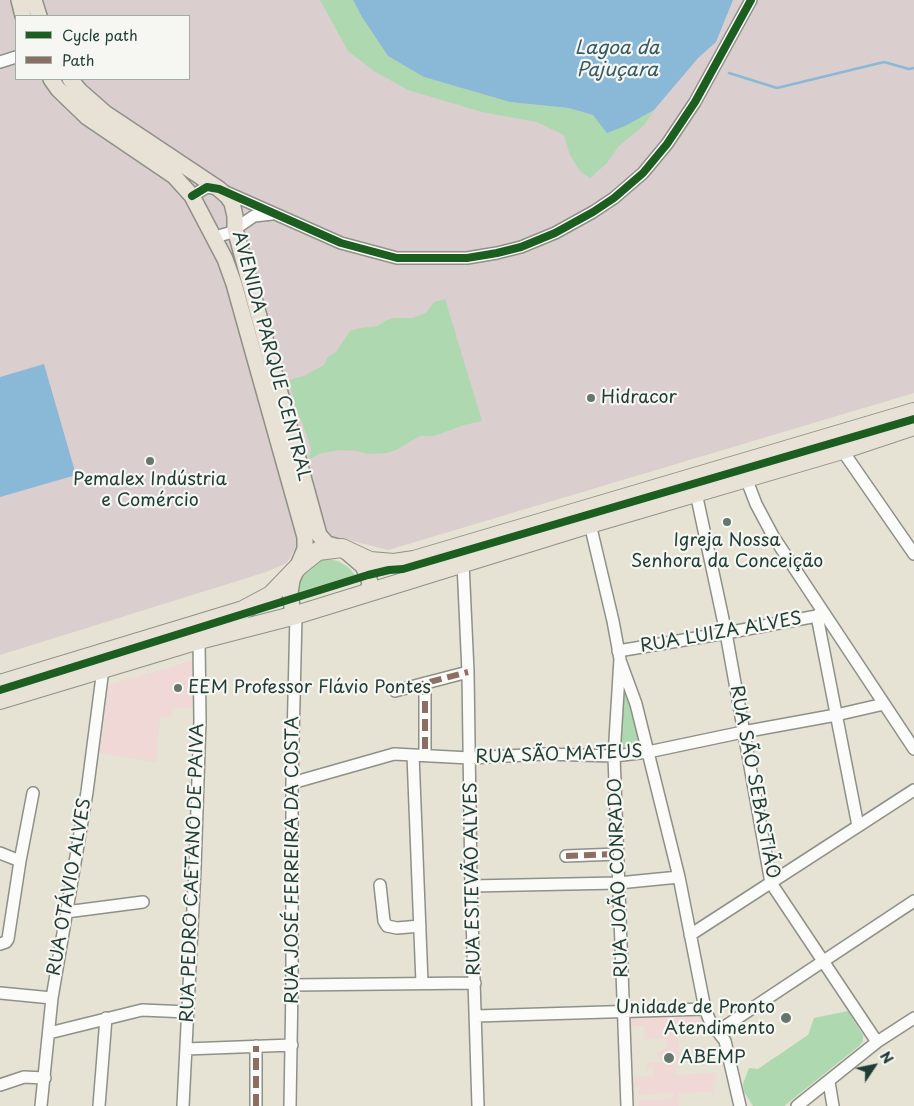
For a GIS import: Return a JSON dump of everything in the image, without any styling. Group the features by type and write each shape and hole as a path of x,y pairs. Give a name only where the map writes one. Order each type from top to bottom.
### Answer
{"highway":[{"path":"0,684 243,610 271,595 299,566 318,551 342,548 370,561 394,563 414,560 914,412"},
{"path":"0,700 199,640 296,614 463,562 842,450 914,426"}],"main road":[{"path":"19,0 23,15"},
{"path":"34,0 39,15"},
{"name":"AVENIDA PARQUE CENTRAL","path":"51,80 87,117 174,176 192,196 225,259 234,284 305,537 305,549 292,580 290,593 292,607 296,614"},
{"name":"AVENIDA PARQUE CENTRAL","path":"71,80 80,91 105,113 219,189 232,203 235,229 319,534 327,544 342,548 363,566 370,582 368,592"}],"street":[{"path":"192,196 207,188 219,189 341,242 379,254 406,258 467,258 486,256 510,250 555,233 579,221 614,198 643,173 667,144 695,102 751,0"},
{"path":"0,62 15,57"},
{"path":"214,237 229,233 257,214 277,214"},
{"path":"842,450 914,554"},
{"path":"746,478 756,504 773,536 820,614 914,749"},
{"name":"RUA SÃO SEBASTIÃO","path":"696,493 726,633 771,883 878,1042"},
{"path":"590,524 619,655 636,704 679,878 705,1009 710,1021 722,1036 728,1048 740,1106"},
{"name":"RUA ESTEVÃO ALVES","path":"463,562 468,672 471,886 478,1106"},
{"name":"RUA JOSÉ FERREIRA DA COSTA","path":"290,1106 292,1045 292,783 296,614"},
{"path":"820,614 836,715 858,826"},
{"name":"RUA LUIZA ALVES","path":"619,655 820,614"},
{"name":"RUA PEDRO CAETANO DE PAIVA","path":"183,1106 195,868 200,720 199,640"},
{"name":"RUA JOÃO CONRADO","path":"619,655 614,756 627,1106"},
{"name":"RUA OTÁVIO ALVES","path":"41,1106 52,998 87,792 103,669"},
{"path":"395,691 468,672"},
{"path":"424,683 425,755"},
{"name":"RUA SÃO MATEUS","path":"292,783 387,755 470,758 544,754 614,756 648,752 884,704"},
{"path":"413,755 422,983"},
{"path":"690,935 914,790"},
{"path":"0,944 8,939 33,793"},
{"path":"0,853 20,861"},
{"path":"566,856 617,854"},
{"path":"471,886 618,883 679,878"},
{"path":"380,885 384,921 387,926 397,928 420,926"},
{"path":"718,1031 914,901"},
{"path":"66,912 143,902"},
{"path":"292,985 475,982"},
{"path":"0,993 52,998"},
{"path":"476,1016 705,1009"},
{"path":"49,1033 142,1010 188,1012"},
{"path":"99,1106 106,1018"},
{"path":"797,1106 878,1042 913,1021"},
{"path":"186,1049 292,1045"},
{"path":"256,1046 256,1106"},
{"path":"0,1085 24,1077 45,1078"},
{"path":"829,1082 833,1106"}],"shaded area":[{"path":"0,0 914,0 914,393 388,550 341,538 295,549 287,563 266,572 0,655"},
{"path":"195,660 194,707 173,708 172,717 160,717 156,762 94,752 102,687"},
{"name":"ABEMP","path":"703,1016 704,1036 678,1037 679,1053 675,1075 715,1073 716,1081 712,1081 713,1092 679,1093 679,1106 639,1106 639,1101 673,1099 673,1093 639,1095 639,1087 632,1087 631,1077 653,1076 653,1068 647,1068 647,1063 663,1063 657,1054 669,1046 664,1038 645,1039 644,1026 630,1026 630,1018"}],"green space":[{"path":"320,0 353,0 388,56 424,77 510,102 569,108 627,125 654,110 645,124 618,147 607,163 590,178 580,171 570,155 564,135 537,122 482,112 408,90 374,71 348,51"},
{"path":"445,299 482,421 464,425 434,436 420,436 387,453 368,454 340,450 322,453 309,459 311,448 297,413 289,380 304,376 324,365 328,357 336,352 350,331 378,326 393,318 412,318 426,313 434,302"},
{"path":"328,559 338,561 348,567 355,575 295,593 300,573 318,561"},
{"path":"623,680 640,745 638,748 619,750"},
{"path":"848,1011 863,1035 863,1041 859,1046 784,1106 753,1106 744,1092 743,1084 749,1068 758,1069 808,1035 814,1018"}],"water":[{"name":"Lagoa da Pajuçara","path":"353,0 733,0 716,42 698,58 654,110 627,125 607,133 593,115 569,108 510,102 424,77 388,56"},
{"path":"44,364 76,475 0,497 0,377"}],"waterway":[{"path":"729,73 777,88 884,62 909,69 914,68"}],"marked path":[{"path":"395,691 468,672"},
{"path":"425,683 425,755"},
{"path":"566,856 617,854"},
{"path":"256,1046 256,1106"}],"cycle path":[{"path":"192,196 207,187 219,189 341,243 397,258 467,258 521,247 555,233 593,212 614,198 643,173 667,144 695,102 751,0"},
{"path":"0,690 368,575 403,569 914,419"}],"place":[{"name":"Hidracor","path":"591,398"},
{"name":"Pemalex Indústria e Comércio","path":"150,461"},
{"name":"Igreja Nossa Senhora da Conceição","path":"727,522"},
{"name":"EEM Professor Flávio Pontes","path":"178,688"},
{"name":"Unidade de Pronto Atendimento","path":"786,1018"},
{"name":"ABEMP","path":"669,1058"}]}
